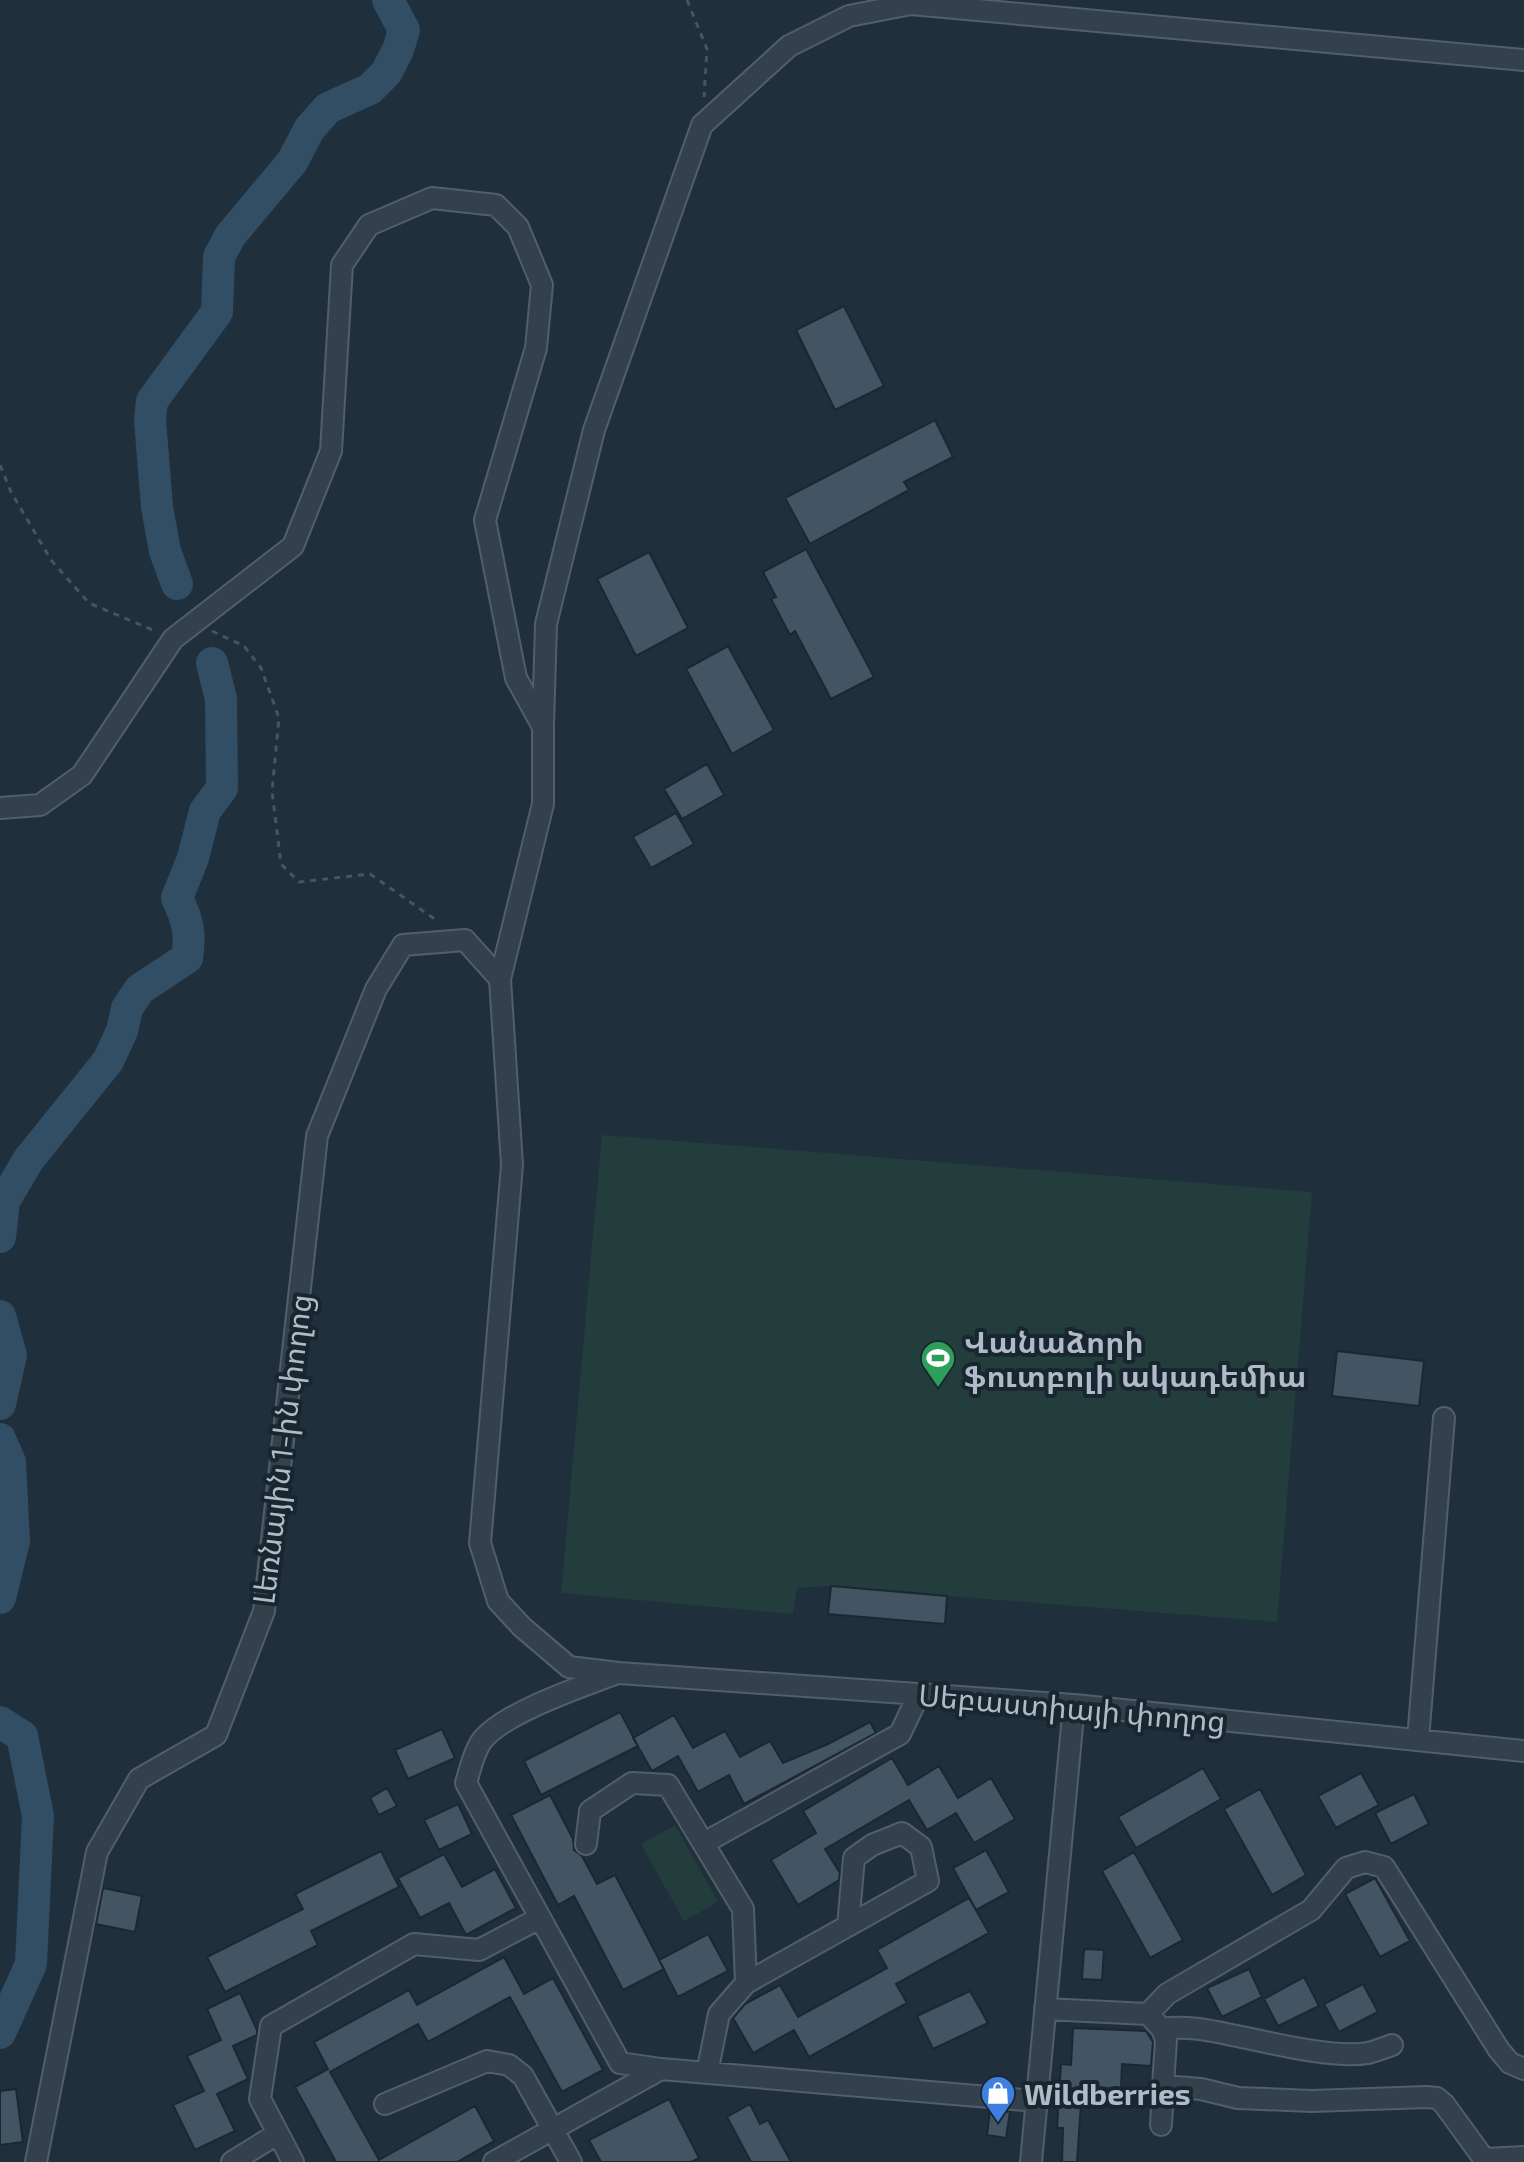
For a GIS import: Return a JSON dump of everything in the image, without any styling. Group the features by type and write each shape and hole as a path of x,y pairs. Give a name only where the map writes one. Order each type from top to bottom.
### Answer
{"street":[{"path":"702,125 789,46 849,16 911,4 1524,60"},
{"name":"Սեբաստիայի փողոց","path":"702,125 594,430 546,624 543,804 500,979 512,1165 480,1543 498,1601 522,1627 569,1667 1074,1705 1524,1751"},
{"path":"0,817 40,805 82,775 173,639 293,546 331,451 342,265 369,225 432,198 496,205 518,227 542,285 536,348 485,520 516,678 543,727"},
{"path":"0,808 40,805"},
{"path":"465,940 500,979"},
{"name":"Լեռնային 1-ին փողոց","path":"36,2162 97,1852 139,1779 216,1735 264,1611 317,1136 376,989 403,945 465,940"},
{"path":"1418,1740 1444,1418"},
{"path":"619,1673 565,1692 495,1728 482,1741 472,1760 466,1783 620,2063 1036,2101"},
{"path":"704,1843 900,1734 919,1694"},
{"path":"1031,2162 1074,1705"},
{"path":"586,1844 590,1811 632,1783 668,1785 743,1909 746,1983"},
{"path":"707,2073 719,2014 746,1983 848,1926 928,1881 921,1847 902,1833 872,1845 854,1858 848,1926"},
{"path":"1155,2021 1167,1994 1311,1910 1346,1868 1365,1862 1384,1867 1499,2050 1510,2063 1524,2069"},
{"path":"293,2162 260,2099 271,2026 414,1944 479,1950 540,1918"},
{"path":"1045,2009 1155,2021 1335,2053 1366,2054 1392,2045"},
{"path":"1155,2021 1166,2040 1161,2125"},
{"path":"385,2104 487,2061 509,2065 523,2076 571,2162"},
{"path":"494,2162 661,2069"},
{"path":"1163,2086 1201,2089 1238,2098 1312,2101 1437,2098 1484,2159 1524,2157"},
{"path":"232,2162 277,2134"}],"path":[{"path":"687,0 707,49 702,125"},
{"path":"0,465 11,492 51,560 89,603 173,639"},
{"path":"200,618 214,633 244,646 261,668 279,718 272,791 281,864 299,882 370,874 465,940"}],"green space":[{"name":"Վանաձորի ֆուտբոլի ակադեմիա","path":"602,1135 1312,1192 1277,1622 948,1596 945,1624 828,1614 830,1586 797,1588 793,1614 561,1593"},
{"path":"675,1825 718,1902 684,1921 641,1844"}],"building":[{"path":"844,306 884,386 835,410 796,330"},
{"path":"935,420 953,457 904,482 909,490 810,544 785,498"},
{"path":"806,549 874,677 831,699 795,631 790,635 771,599 776,597 763,572"},
{"path":"649,552 688,628 636,656 597,579"},
{"path":"728,646 774,730 732,754 686,669"},
{"path":"707,764 724,795 682,819 664,789"},
{"path":"676,813 694,844 651,868 633,837"},
{"path":"1337,1351 1424,1361 1419,1406 1332,1396"},
{"path":"831,1586 947,1596 945,1624 828,1614"},
{"path":"620,1712 638,1746 541,1795 524,1761"},
{"path":"674,1715 693,1748 725,1731 740,1757 770,1741 783,1763 870,1722 876,1733 744,1804 729,1775 698,1792 678,1756 652,1771 633,1738"},
{"path":"442,1729 455,1758 408,1779 395,1750"},
{"path":"892,1758 908,1785 939,1766 958,1798 991,1778 1015,1819 974,1843 956,1813 927,1830 909,1800 825,1849 840,1873 839,1880 798,1905 771,1860 816,1833 803,1811"},
{"path":"1203,1768 1221,1799 1136,1848 1118,1817"},
{"path":"1361,1773 1379,1805 1336,1828 1318,1796"},
{"path":"387,1788 397,1806 379,1815 370,1798"},
{"path":"1260,1789 1306,1875 1272,1895 1224,1809"},
{"path":"1414,1794 1429,1824 1391,1844 1375,1813"},
{"path":"550,1795 573,1839 574,1850 582,1856 597,1884 615,1875 664,1969 623,1990 574,1896 558,1905 511,1815"},
{"path":"458,1804 472,1834 439,1850 424,1820"},
{"path":"986,1850 1009,1892 976,1910 953,1868"},
{"path":"381,1851 399,1887 311,1931 318,1945 225,1992 207,1957 303,1909 295,1894"},
{"path":"1134,1852 1183,1940 1150,1958 1102,1871"},
{"path":"444,1854 462,1887 495,1869 516,1908 466,1935 449,1903 420,1918 398,1878"},
{"path":"1375,1878 1410,1941 1380,1957 1345,1894"},
{"path":"103,1888 142,1896 135,1932 96,1924"},
{"path":"969,1898 989,1933 896,1984 907,2003 809,2057 794,2030 753,2053 733,2018 745,2004 780,1985 798,2017 887,1968 877,1950"},
{"path":"708,1934 728,1971 678,1997 659,1960"},
{"path":"1084,1949 1104,1950 1102,1980 1082,1979"},
{"path":"504,1957 524,1994 553,1978 603,2070 562,2092 510,1997 428,2042 418,2024 330,2072 379,2160 475,2106 494,2141 457,2162 336,2162 295,2087 328,2069 314,2042 409,1990 417,2005"},
{"path":"1249,1969 1262,1997 1222,2017 1207,1988"},
{"path":"1304,1977 1319,2006 1278,2026 1264,1999"},
{"path":"1363,1984 1378,2012 1339,2032 1324,2004"},
{"path":"970,1991 988,2023 933,2049 917,2016"},
{"path":"240,1993 257,2030 257,2035 233,2046 248,2079 217,2094 235,2131 195,2150 173,2105 204,2091 187,2056 221,2040 207,2009"},
{"path":"1073,2028 1146,2031 1153,2042 1151,2066 1122,2064 1121,2089 1105,2088 1104,2105 1081,2104 1077,2162 1062,2162 1063,2128 1057,2128 1061,2064 1071,2065"},
{"path":"16,2089 23,2142 0,2145 0,2091"},
{"path":"669,2099 699,2158 691,2162 601,2162 589,2140"},
{"path":"750,2104 760,2124 768,2120 791,2162 751,2162 727,2117"},
{"name":"Wildberries","path":"990,2110 1010,2112 1006,2138 987,2135"}],"waterway":[{"path":"177,584 165,551 157,507 150,420 152,401 217,312 219,257 230,236 292,162 310,128 328,108 370,89 386,73 404,30 388,0"},
{"path":"0,1237 4,1201 29,1159 108,1061 122,1031 127,1008 140,989 187,958 188,927 177,898 193,858 205,811 222,788 221,699 212,663"},
{"path":"0,1316 11,1355 0,1404"},
{"path":"0,1439 10,1462 14,1541 0,1598"},
{"path":"0,1722 22,1736 38,1816 31,1964 0,2033"}],"place":[{"name":"Վանաձորի ֆուտբոլի ակադեմիա","path":"938,1389"},
{"name":"Wildberries","path":"998,2124"}]}
